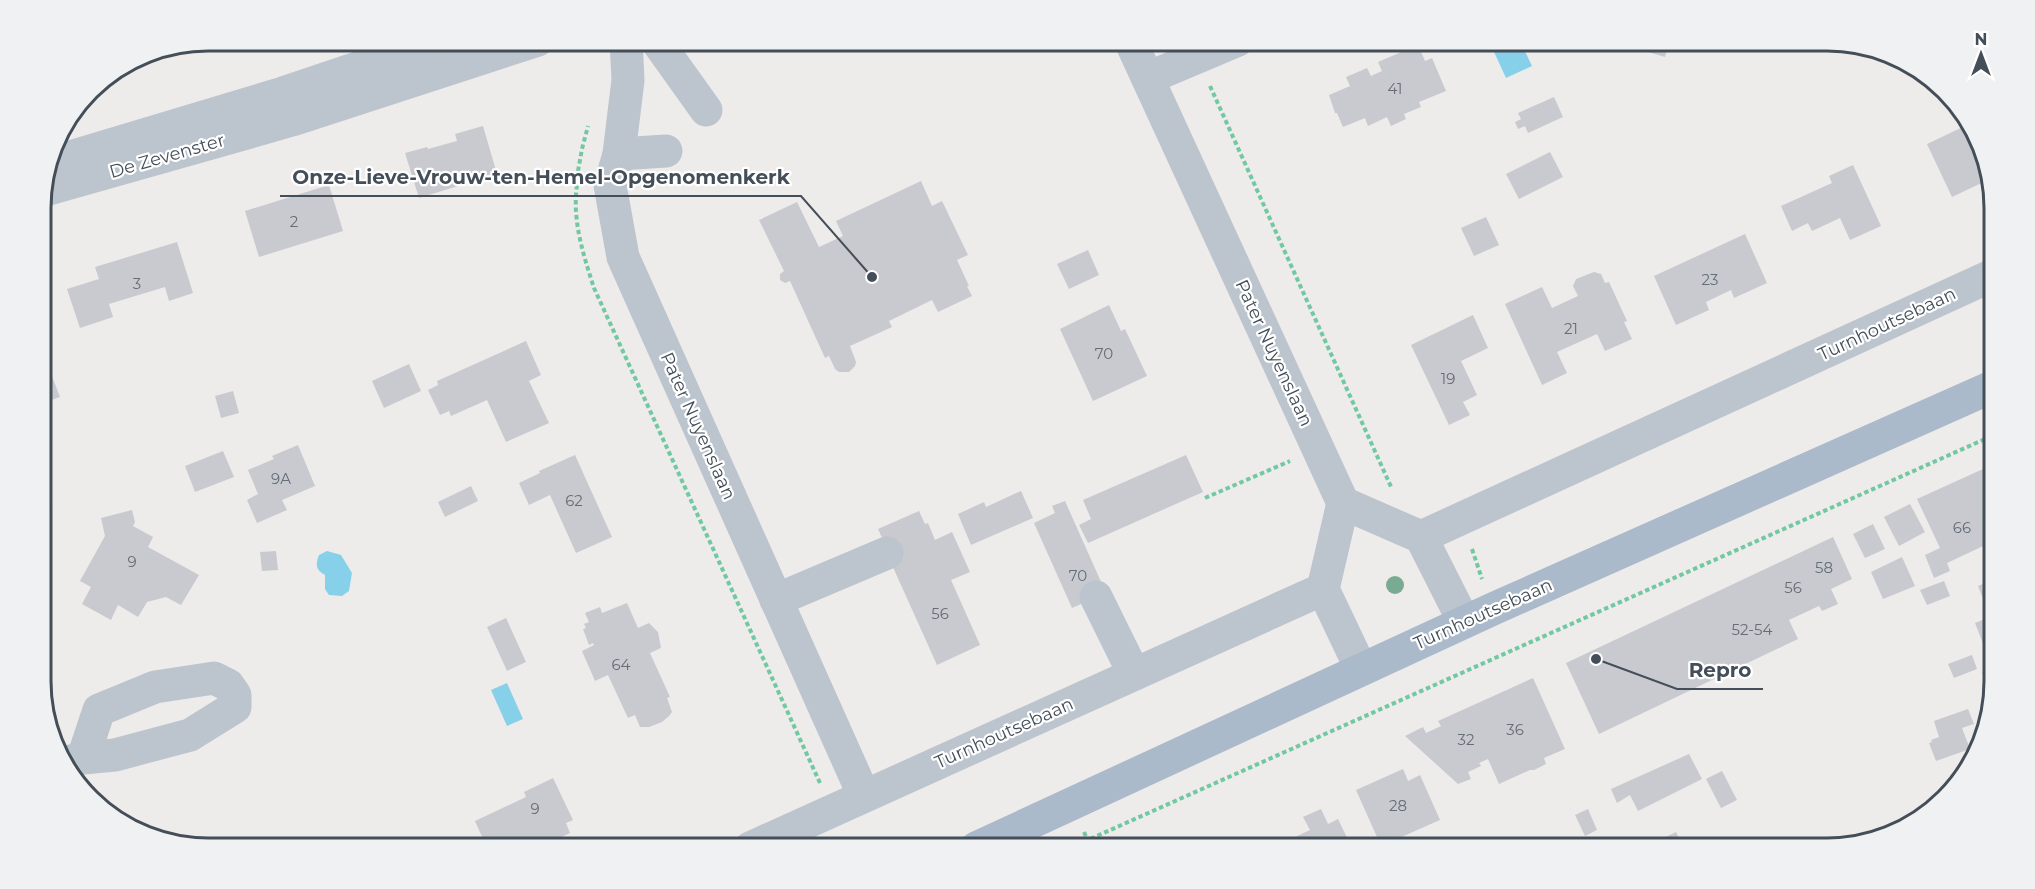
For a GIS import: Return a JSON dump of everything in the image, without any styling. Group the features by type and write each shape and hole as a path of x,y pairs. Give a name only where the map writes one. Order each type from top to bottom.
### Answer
{"main road":[{"name":"Turnhoutsebaan","path":"998,838 1464,622 1984,390"}],"street":[{"name":"De Zevenster","path":"52,187 287,106 415,51"},
{"name":"De Zevenster","path":"58,161 287,106 496,51"},
{"name":"Pater Nuyenslaan","path":"627,51 628,80 619,154 610,185 623,258 864,796"},
{"path":"664,51 706,110"},
{"name":"Pater Nuyenslaan","path":"1135,51 1344,502"},
{"path":"1148,78 1213,51"},
{"path":"619,154 666,151"},
{"name":"Turnhoutsebaan","path":"1413,534 1984,279"},
{"path":"1361,669 1323,589 1344,502 1413,534 1464,622"},
{"path":"776,600 887,554"},
{"name":"Turnhoutsebaan","path":"772,838 1323,589"},
{"path":"1096,597 1134,674"}],"path":[{"path":"1197,58 1413,534"},
{"path":"1092,838 1984,439"},
{"path":"1205,498 1319,450"}],"water":[{"path":"1494,51 1525,51 1532,66 1506,78"},
{"path":"327,551 341,555 352,573 349,591 342,596 329,595 325,589 325,575 317,567 319,555"},
{"path":"507,683 523,719 507,726 491,690"}],"building":[{"path":"1404,51 1421,51 1425,61 1432,58 1446,91 1419,102 1421,107 1404,114 1406,119 1391,126 1387,117 1368,126 1365,118 1343,127 1329,95 1350,86 1346,77 1367,68 1371,76 1382,71 1378,62"},
{"path":"1648,51 1667,51 1665,57"},
{"path":"1554,97 1563,117 1528,133 1525,126 1518,129 1515,122 1521,119 1518,113"},
{"path":"483,126 497,174 419,198 405,153 457,141 455,134"},
{"path":"1961,128 1972,148 1982,183 1952,197 1927,144"},
{"path":"1550,152 1563,177 1519,199 1506,174"},
{"path":"1853,165 1881,226 1850,240 1840,218 1812,231 1808,223 1792,231 1781,206 1832,183 1829,176"},
{"path":"921,181 932,206 942,201 968,255 957,260 972,296 938,312 932,300 889,321 892,327 850,346 856,362 855,366 849,372 839,372 835,369 829,356 825,358 790,281 785,283 780,280 780,274 784,271 759,220 797,202 819,247 843,236 836,221"},
{"path":"329,185 343,231 259,257 245,211"},
{"path":"1486,217 1499,245 1474,256 1461,228"},
{"path":"1745,234 1767,283 1734,298 1731,290 1706,302 1709,310 1676,325 1654,276"},
{"path":"177,242 193,293 169,301 165,287 109,304 113,317 80,328 67,289 99,279 95,267"},
{"path":"1088,250 1099,275 1069,289 1057,264"},
{"path":"1594,272 1601,274 1605,283 1609,282 1627,321 1624,322 1632,339 1605,351 1597,334 1557,352 1567,373 1542,385 1505,304 1542,287 1552,308 1578,296 1573,286 1576,279"},
{"path":"1109,305 1121,331 1125,329 1147,376 1093,401 1060,329"},
{"path":"1473,315 1488,348 1461,361 1477,395 1463,402 1470,415 1449,425 1411,345"},
{"path":"526,341 541,375 529,381 549,423 506,442 487,400 451,416 449,411 440,415 428,390 438,385 437,381"},
{"path":"409,364 421,391 384,408 372,381"},
{"path":"51,374 60,397 51,400"},
{"path":"233,391 239,413 221,418 215,396"},
{"path":"298,445 315,486 282,500 287,510 257,523 247,500 258,494 248,470"},
{"path":"223,451 234,477 195,492 185,466"},
{"path":"575,455 612,537 576,553 550,495 529,505 519,483"},
{"path":"1186,455 1203,492 1088,543 1079,525 1091,519 1083,500"},
{"path":"1984,469 1984,546 1947,563 1950,571 1934,578 1925,555 1940,548 1917,499"},
{"path":"471,486 478,501 445,517 438,502"},
{"path":"1021,491 1033,518 971,545 958,514 984,502 986,507"},
{"path":"1065,501 1106,593 1072,608 1034,523 1055,513 1052,506"},
{"path":"1910,504 1925,532 1899,546 1884,517"},
{"path":"132,510 135,522 133,526 153,537 148,547 199,575 181,605 166,597 147,602 138,617 118,605 111,620 82,604 91,587 80,581 105,536 101,518"},
{"path":"919,511 925,524 928,523 935,540 952,532 970,572 951,580 980,645 937,665 878,529"},
{"path":"1873,524 1885,549 1865,558 1853,534"},
{"path":"1833,537 1852,579 1831,589 1838,604 1822,611 1819,606 1789,620 1798,639 1599,734 1566,663"},
{"path":"276,551 278,570 262,571 260,552"},
{"path":"1902,557 1915,586 1883,599 1871,572"},
{"path":"1944,581 1950,596 1927,605 1920,590"},
{"path":"1984,583 1984,602 1978,586"},
{"path":"627,603 638,628 649,623 658,632 661,648 650,653 670,697 667,698 672,712 662,722 649,727 640,727 635,715 628,718 608,675 595,681 582,651 594,645 593,643 589,645 583,629 586,628 584,624 589,622 585,613 600,607 602,613"},
{"path":"506,618 526,662 507,671 487,627"},
{"path":"1984,619 1984,646 1975,623"},
{"path":"1972,655 1977,669 1954,678 1948,664"},
{"path":"1533,678 1565,749 1544,758 1546,764 1534,770 1499,784 1488,759 1479,763 1481,766 1468,772 1471,779 1458,784 1405,736 1423,727 1426,733 1441,726 1438,721"},
{"path":"1968,709 1974,724 1962,728 1969,747 1968,750 1936,761 1929,743 1939,737 1934,721"},
{"path":"1689,754 1702,779 1638,811 1630,795 1617,803 1611,789"},
{"path":"1403,769 1408,781 1420,775 1440,820 1399,838 1377,838 1356,790"},
{"path":"1722,771 1737,800 1721,808 1706,779"},
{"path":"553,778 573,820 566,823 570,833 559,838 483,838 475,821 526,797 524,792"},
{"path":"1321,809 1328,824 1338,819 1347,838 1293,838 1310,830 1303,817"},
{"path":"1588,809 1597,830 1585,836 1575,815"},
{"path":"1676,832 1679,838 1664,838"}],"place":[{"name":"Onze-Lieve-Vrouw-ten-Hemel-Opgenomenkerk","path":"872,277"},
{"name":"Repro","path":"1596,659"}]}
